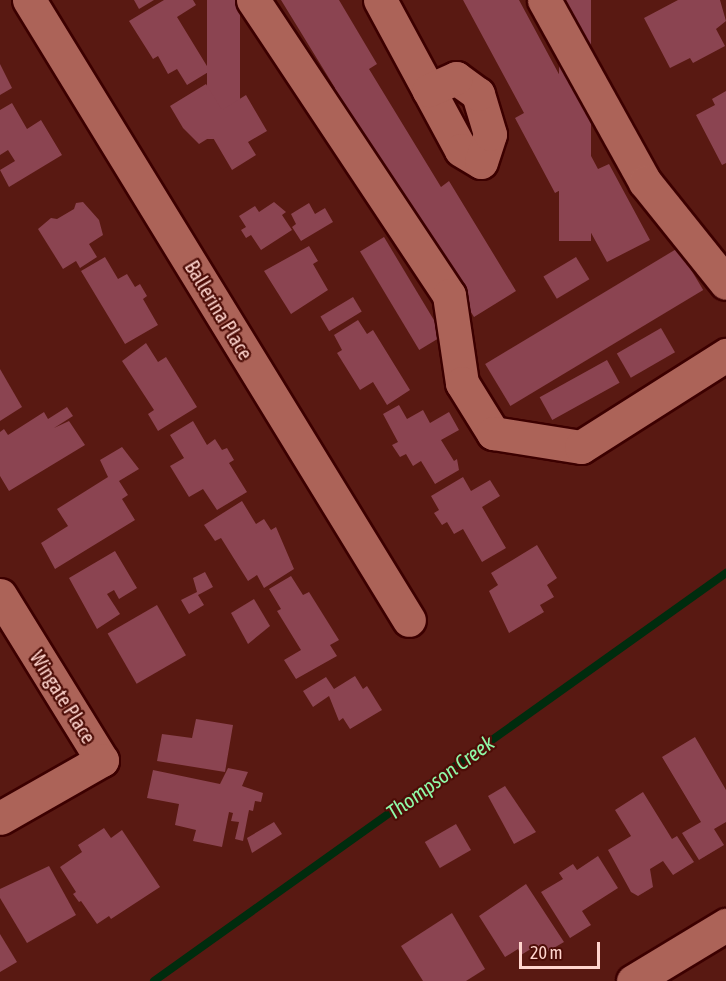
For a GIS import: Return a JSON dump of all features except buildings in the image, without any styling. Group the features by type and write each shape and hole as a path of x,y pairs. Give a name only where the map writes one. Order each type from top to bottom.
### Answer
{"street":[{"name":"Ballerina Place","path":"29,0 409,620"},
{"path":"253,0 449,295 462,383 493,433 580,447 726,356"},
{"path":"380,0 429,90"},
{"path":"544,0 645,182 726,283"},
{"name":"Wingate Place","path":"0,595 102,760 0,818"},
{"path":"633,981 722,935"}],"waterway":[{"name":"Thompson Creek","path":"154,981 726,573"}]}
